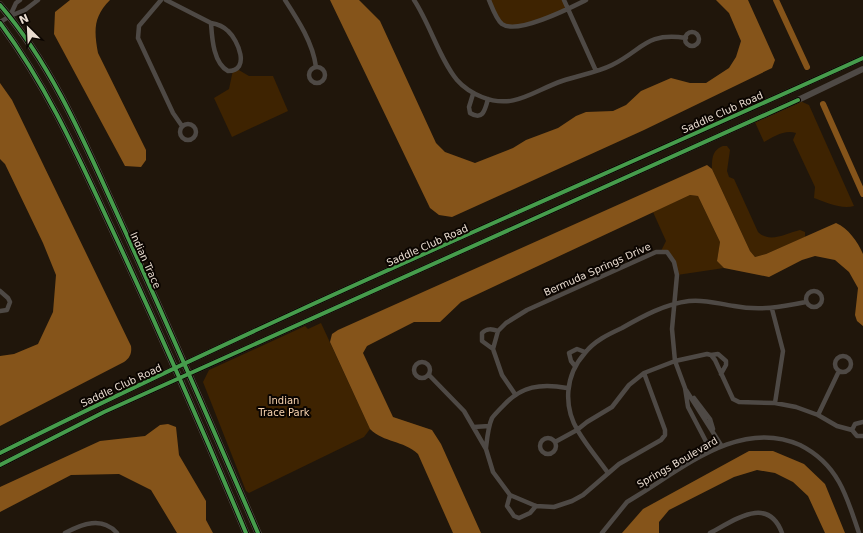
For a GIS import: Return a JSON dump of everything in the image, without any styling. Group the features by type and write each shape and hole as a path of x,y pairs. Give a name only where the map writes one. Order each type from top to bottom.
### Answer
{"main road":[{"name":"Indian Trace","path":"0,4 43,63 65,103 190,374 258,533"},
{"name":"Indian Trace","path":"0,23 19,49 68,134 180,379 246,533"}],"street":[{"path":"10,16 16,3 20,0"},
{"path":"0,23 10,16 25,10 38,0"},
{"path":"162,0 139,26 138,38 173,113 182,126"},
{"path":"166,0 211,23 224,27 231,34 241,58 241,64 237,69 230,71 223,68 214,46 211,23"},
{"path":"285,0 304,31 313,51 316,67"},
{"path":"414,0 457,80 473,94 488,99 507,102 522,99 562,81 613,65 650,40 675,37 686,38"},
{"path":"489,0 499,21 503,25 510,27 519,26 568,9 586,0"},
{"path":"564,0 596,71"},
{"name":"Saddle Club Road","path":"0,453 185,363 383,272 863,58"},
{"name":"Saddle Club Road","path":"0,465 104,412 798,100 863,69"},
{"path":"473,94 469,107 470,113 475,116 480,116 484,113 488,99"},
{"name":"Bermuda Springs Drive","path":"515,394 500,370 493,349 486,344 481,337 485,330 498,331 514,316 656,252 667,252 674,262 677,275 672,329 675,361 685,388 688,407 712,451"},
{"path":"0,291 10,302 7,310 0,311"},
{"path":"608,473 577,430 568,406 567,388 575,366 585,352 597,342 629,324 662,308 689,301 705,301 735,306 772,309 806,302"},
{"path":"772,309 783,351 775,403"},
{"path":"493,349 498,331"},
{"path":"575,366 571,361 570,353 577,349 585,352"},
{"path":"555,442 577,430 612,407 629,385 644,373 675,361 701,354 718,354 726,361 726,365 721,374"},
{"path":"711,355 733,398 739,402 775,403 796,407 818,415 837,426 852,430 857,436 863,436"},
{"path":"818,415 839,371"},
{"path":"429,375 464,411 486,449 493,472 510,495 536,506 554,507 572,501 583,495 628,458 661,440 665,435 665,430 644,373"},
{"path":"486,449 493,417 515,394 537,387 552,385 567,388"},
{"name":"Bermuda Springs Drive","path":"685,388 710,419 714,435 721,446"},
{"path":"852,430 855,424 863,422"},
{"path":"474,428 490,426"},
{"name":"Springs Boulevard","path":"602,533 627,502 721,446 739,440 759,437 780,438 792,442 818,456 827,465 839,482 859,533"},
{"path":"510,495 507,500 507,506 514,516 519,518 524,517 536,506"},
{"path":"710,533 745,515 756,512 768,514 778,522 782,533"},
{"path":"65,533 82,525 95,522 105,524 117,533"}],"green space":[{"path":"489,0 564,0 568,9 519,26 503,25"},
{"path":"237,69 249,76 273,76 288,111 232,137 214,98 229,89 233,70"},
{"path":"798,100 809,105 854,206 839,206 814,198 815,187 793,140 796,133 783,133 764,142 754,120"},
{"path":"723,146 727,146 730,150 727,171 729,177 734,179 758,232 768,237 778,237 800,230 805,232 805,237 766,254 755,257 750,251 712,169 715,152"},
{"path":"690,195 698,196 720,242 717,261 724,268 677,275 672,257 661,251 666,241 653,212"},
{"name":"Indian Trace Park","path":"321,323 370,429 364,437 249,493 246,491 203,382 209,370 305,326 308,329"}],"shaded area":[{"path":"70,0 110,0 100,12 96,25 98,53 146,150 146,160 141,167 125,166 54,34 55,12"},
{"path":"330,0 359,0 380,21 436,143 445,152 475,163 513,148 526,140 558,128 576,116 586,112 613,111 626,105 641,91 671,78 690,83 706,83 729,68 736,57 741,41 729,13 716,0 748,0 775,60 772,68 644,130 452,217 439,215 430,208"},
{"path":"0,83 12,100 131,346 131,353 128,359 124,362 0,426 0,356 14,354 38,344 53,312 56,275 43,243 5,164 0,159"},
{"path":"707,165 712,169 750,251 755,257 766,254 836,223 845,228 855,240 863,254 863,326 857,321 855,315 858,288 849,272 835,260 815,256 802,260 769,277 724,268 717,261 720,242 698,196 690,195 461,302 440,322 414,322 367,346 363,353 393,417 432,430 441,444 481,533 453,533 418,454 406,446 375,434 370,429 330,342 332,334"},
{"path":"168,424 176,427 179,455 206,501 206,520 213,533 177,533 151,490 119,474 71,475 0,512 0,487 100,441 145,436 160,425"},
{"path":"749,451 773,451 804,464 825,484 845,533 825,533 808,496 793,482 775,473 757,470 734,477 669,510 659,522 659,533 622,533 643,509"}],"waterway":[{"path":"776,0 807,67"},
{"path":"823,104 863,194"}],"cycle path":[{"path":"0,5 38,56 70,112 158,305 258,533"},
{"path":"0,23 33,71 74,148 163,341 246,533"},
{"path":"0,453 321,300 863,58"},
{"path":"0,465 104,412 798,100"}]}
